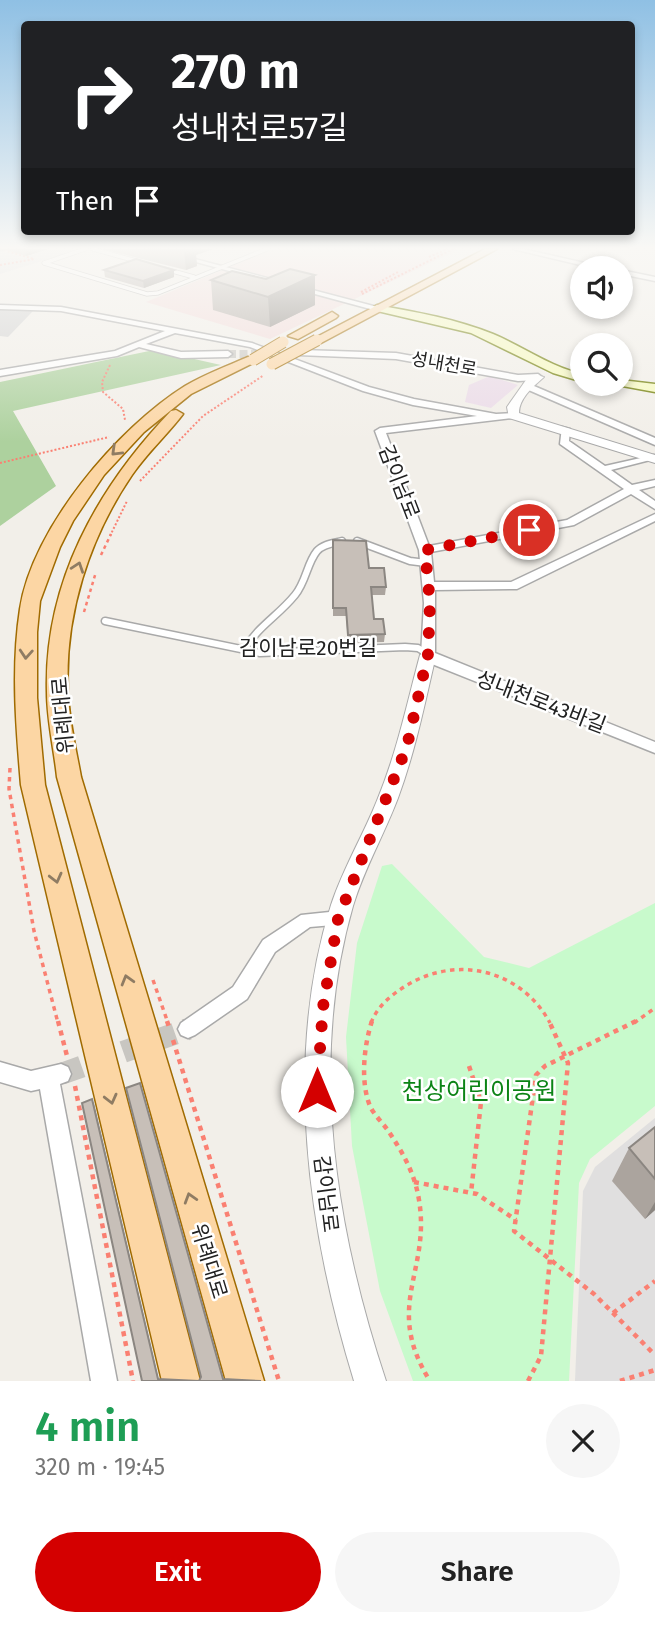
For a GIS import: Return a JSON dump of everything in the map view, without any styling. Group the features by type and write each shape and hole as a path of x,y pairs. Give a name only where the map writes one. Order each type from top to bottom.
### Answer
{"main road":[{"name":"위례대로","path":"181,1381 33,785 24,686 29,607 46,557 69,513 101,466 143,425 188,389 268,362 294,336 332,313"},
{"name":"위례대로","path":"245,1381 69,777 57,682 67,598 104,502 150,439 178,412 222,385 367,313"},
{"path":"410,313 431,317 570,366"},
{"path":"492,338 534,361 570,374"},
{"path":"538,377 570,378"},
{"path":"633,384 639,386"},
{"path":"633,385 655,388"}],"street":[{"name":"성내천로","path":"85,313 252,345 268,362 414,402 496,417 513,415 652,458"},
{"path":"0,373 117,353 175,330"},
{"path":"139,345 181,355 228,354"},
{"name":"성내천로","path":"301,353 396,356 519,377 538,377"},
{"path":"513,415 513,407 538,377"},
{"path":"527,387 655,442"},
{"name":"감이남로","path":"370,1381 336,1264 324,1200 317,1068 323,1007 338,919 407,746 428,654 425,550 380,431 496,417"},
{"path":"565,429 564,442 631,492 655,506"},
{"path":"601,470 652,458"},
{"path":"425,550 570,523 655,483"},
{"path":"428,586 513,586 655,517"},
{"name":"성내천로43바길","path":"428,654 437,661 655,748"},
{"path":"188,1029 240,993 269,946 307,920 338,919"},
{"path":"0,1072 31,1081 55,1076 104,1381"}],"lane":[{"path":"244,650 256,630 278,615 298,592 317,551 325,545 357,541 410,561 426,563"},
{"name":"감이남로20번길","path":"105,621 260,653 405,647 418,648 428,654"}],"path":[{"path":"117,353 102,382 103,392 123,409 127,419 122,425"},
{"path":"134,488 203,416 268,362"},
{"path":"0,463 93,443 118,431"},
{"path":"81,623 99,561 128,500"},
{"path":"430,1381 418,1366 408,1340 407,1304 421,1222 414,1182 402,1150 370,1106 365,1086 368,1037 375,1014 390,997 410,982 449,970 486,971 503,976 537,1001 549,1018 566,1056 568,1077 548,1259 541,1356 528,1381"},
{"path":"151,975 279,1381"},
{"path":"655,1008 632,1024 545,1066 536,1074 514,1231 613,1313 655,1355"},
{"path":"469,1066 481,1102 471,1193"},
{"path":"414,1182 471,1193 516,1220"},
{"path":"613,1313 655,1281"},
{"path":"649,1285 655,1291"},
{"path":"620,1381 655,1370"}],"shaded area":[{"path":"0,313 31,313 8,337 0,336"},
{"path":"184,313 324,313 270,339"},
{"path":"490,376 518,385 491,408 465,402 469,385"},
{"path":"655,1118 655,1381 575,1381 583,1191 595,1167"}],"green space":[{"path":"154,350 221,365 13,411 56,486 0,526 0,382"},
{"name":"천상어린이공원","path":"392,864 484,957 529,968 655,903 655,1106 590,1159 579,1183 569,1381 413,1381 380,1291 352,1146 346,1037 357,943 382,866"}],"building":[{"path":"333,540 366,541 369,568 384,568 386,587 371,587 374,619 383,619 385,634 348,635 346,608 333,608"},
{"path":"140,1083 223,1379 261,1381 199,1381 201,1377 126,1088"},
{"path":"92,1099 158,1379 199,1381 142,1381 82,1103"},
{"path":"655,1127 655,1179 629,1148"}],"tunnel":[{"path":"228,354 269,354"},
{"path":"61,1074 188,1029"}],"route":[{"path":"317,1091 323,1007 338,919 407,746 428,654 430,603 425,550 529,530"}]}
